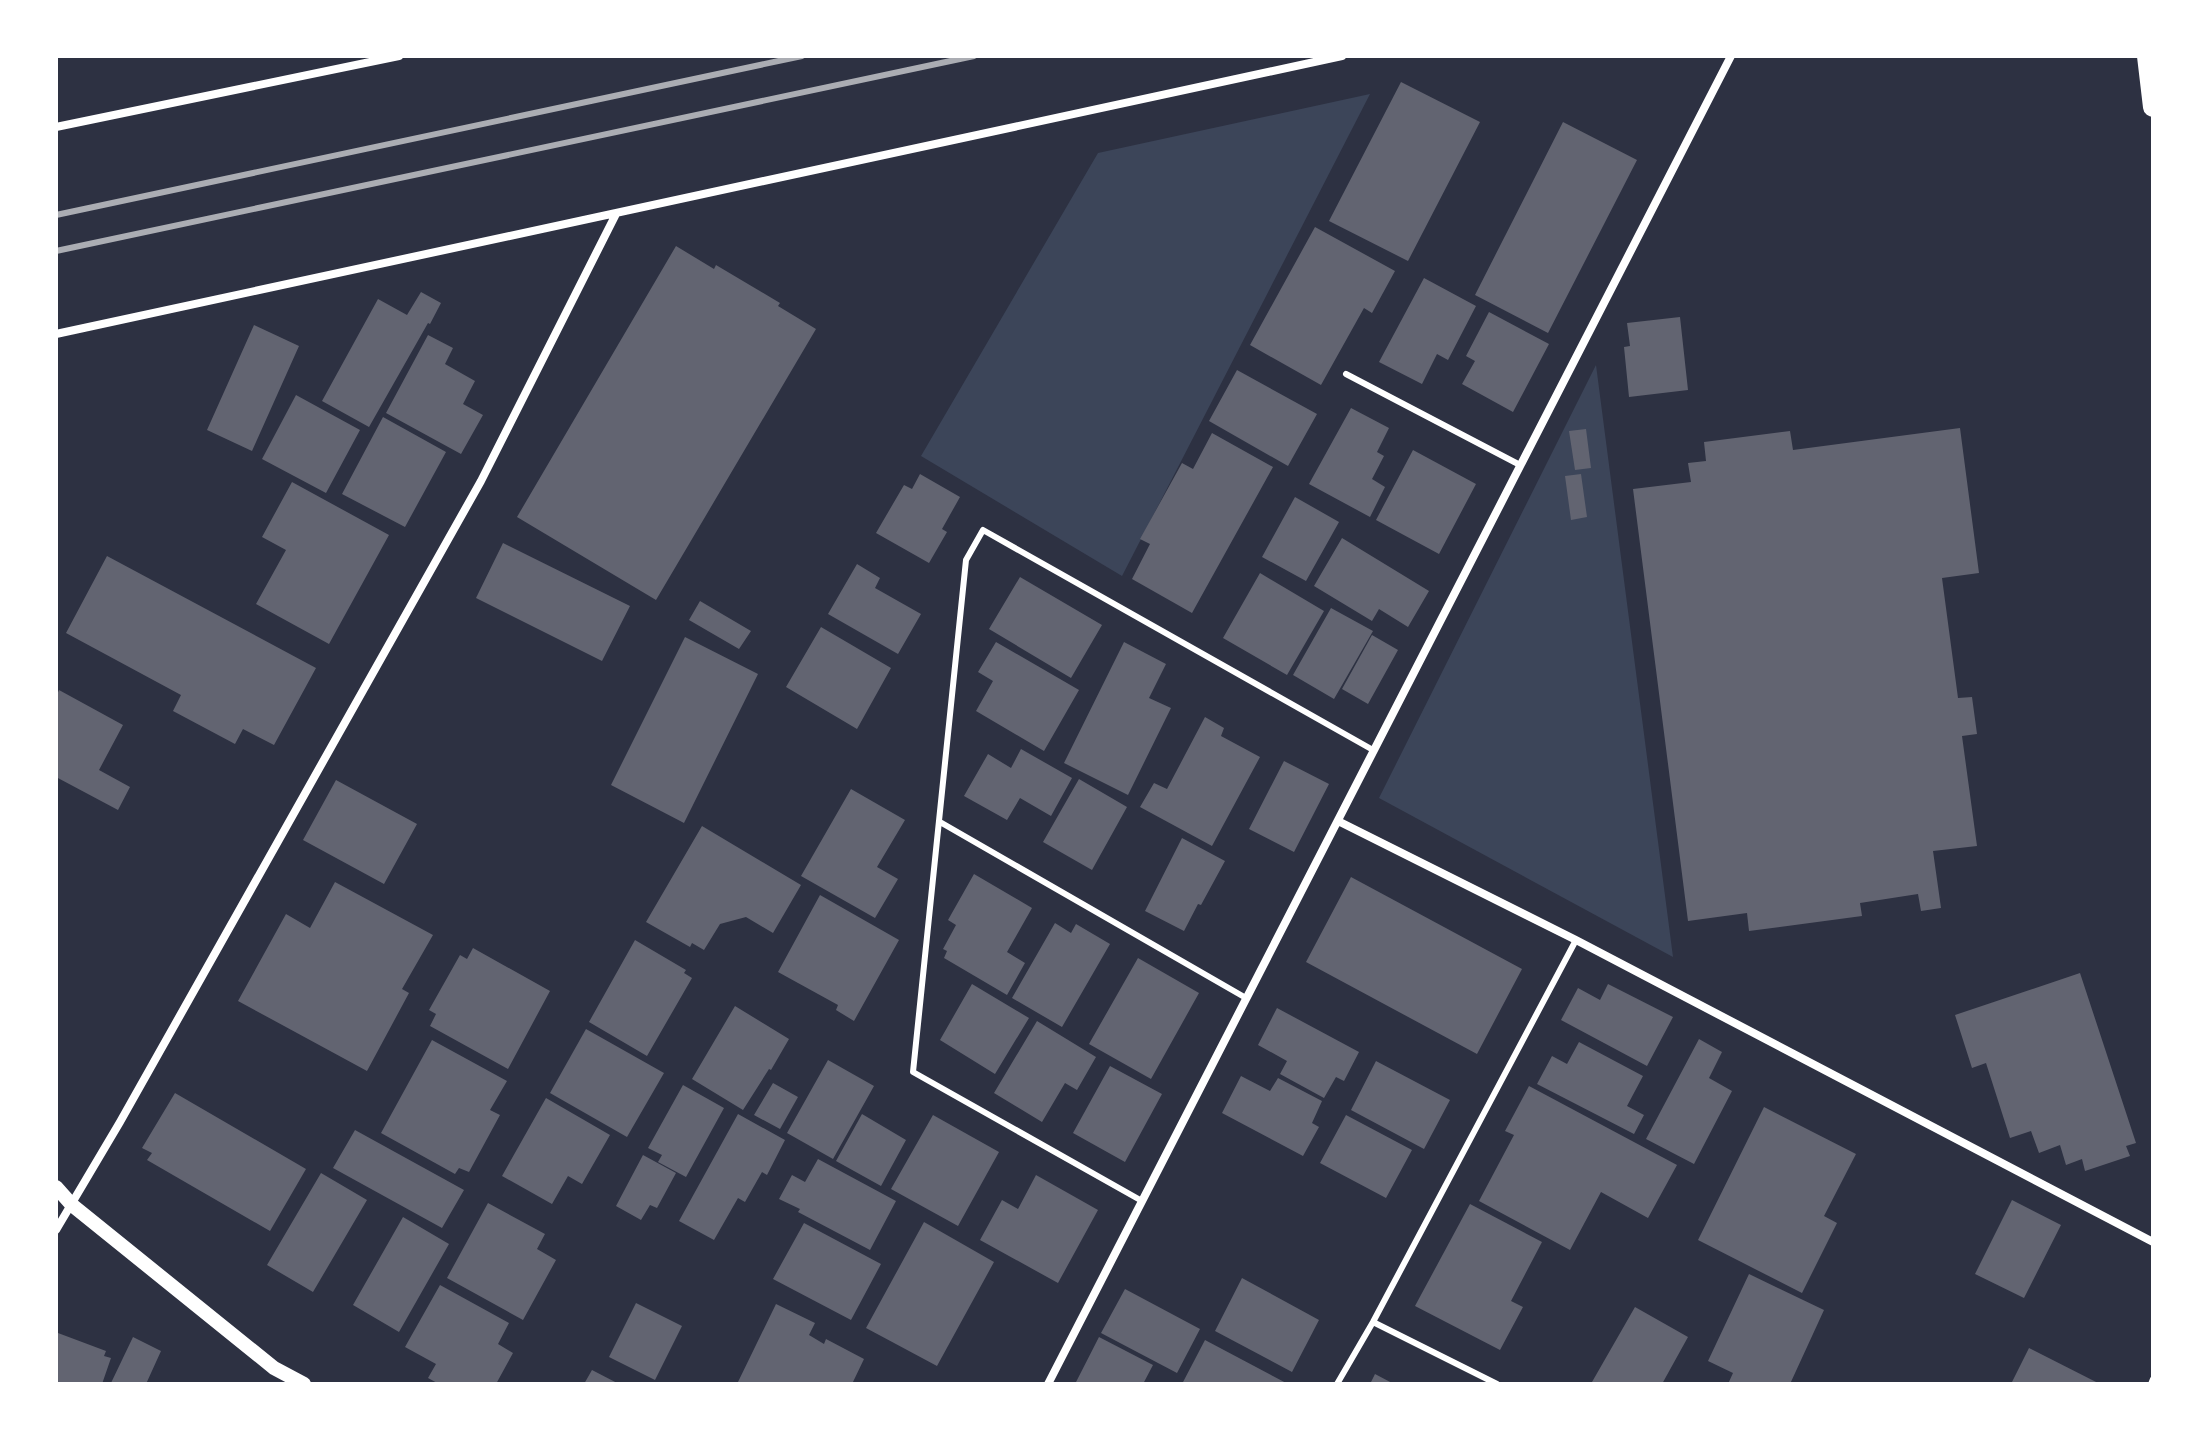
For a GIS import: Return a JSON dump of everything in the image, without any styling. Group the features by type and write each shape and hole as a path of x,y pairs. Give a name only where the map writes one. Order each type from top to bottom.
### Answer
{"main road":[{"path":"2147,56 2153,107"}],"street":[{"path":"56,127 399,56"},
{"path":"56,334 1342,56"},
{"path":"1048,1384 1731,56"},
{"path":"56,1230 481,481 616,214"},
{"path":"1338,821 1576,940 2153,1242"},
{"path":"56,1187 72,1205 274,1368 304,1384"}],"lane":[{"path":"1346,374 1520,465"},
{"path":"1142,1201 913,1072 966,560 983,530 1373,750"},
{"path":"940,822 1246,998"},
{"path":"1337,1384 1576,940"},
{"path":"1373,1322 1497,1384"}],"shaded area":[{"path":"1370,94 1122,576 921,456 1098,153"},
{"path":"1596,365 1673,957 1379,798"}],"building":[{"path":"1401,82 1480,122 1408,261 1329,221"},
{"path":"1563,122 1637,160 1548,333 1475,295"},
{"path":"1315,227 1395,271 1372,313 1364,308 1321,385 1250,345"},
{"path":"676,246 714,269 716,265 780,303 778,306 816,329 656,600 517,517"},
{"path":"1424,278 1476,306 1448,360 1437,354 1422,384 1379,362"},
{"path":"421,292 441,303 369,427 322,401 378,299 407,315"},
{"path":"1489,312 1549,344 1513,412 1462,384 1475,361 1466,356"},
{"path":"1680,317 1688,390 1629,397 1624,347 1630,346 1627,323"},
{"path":"254,325 299,346 252,451 207,430"},
{"path":"428,335 453,348 445,364 475,381 463,404 483,415 461,454 386,413"},
{"path":"1237,370 1317,414 1288,466 1209,421"},
{"path":"296,395 360,430 326,493 262,459"},
{"path":"1351,408 1389,428 1377,452 1384,456 1372,479 1385,487 1370,517 1309,484"},
{"path":"383,417 446,452 405,527 342,494"},
{"path":"1960,428 1979,573 1942,578 1958,698 1972,697 1977,734 1962,736 1977,846 1933,851 1941,908 1921,911 1918,894 1860,903 1862,916 1749,931 1747,913 1688,921 1633,489 1691,482 1688,463 1706,461 1704,442 1790,431 1793,450"},
{"path":"1586,429 1591,468 1575,470 1569,431"},
{"path":"1212,433 1273,467 1192,613 1132,579 1150,544 1140,539 1182,463 1193,469"},
{"path":"1413,450 1476,484 1439,554 1376,520"},
{"path":"920,474 960,497 942,529 947,532 929,563 876,533 904,485 912,489"},
{"path":"1581,474 1587,517 1571,520 1565,476"},
{"path":"292,482 389,535 329,644 256,604 286,550 262,537"},
{"path":"1295,497 1339,522 1306,581 1262,557"},
{"path":"1342,538 1429,591 1408,627 1379,609 1372,621 1314,586"},
{"path":"503,543 630,606 602,661 476,598"},
{"path":"107,556 316,668 274,745 243,729 235,744 173,711 181,695 66,633"},
{"path":"857,564 880,578 875,588 921,614 898,654 828,614"},
{"path":"1260,573 1324,611 1287,675 1223,638"},
{"path":"1020,577 1102,625 1071,678 989,629"},
{"path":"700,601 751,631 739,649 689,620"},
{"path":"1331,608 1373,631 1334,699 1293,675"},
{"path":"821,627 891,668 857,729 786,687"},
{"path":"1372,635 1398,650 1368,704 1342,689"},
{"path":"685,637 758,674 684,823 611,785"},
{"path":"996,642 1079,690 1044,751 976,711 993,681 978,672"},
{"path":"1124,642 1166,664 1149,698 1171,708 1128,795 1064,763"},
{"path":"59,690 123,725 99,770 130,787 118,810 56,777 56,697"},
{"path":"1205,717 1224,728 1221,736 1260,757 1212,846 1140,807 1154,783 1167,789"},
{"path":"1021,749 1072,778 1051,816 1020,798 1007,820 964,796 988,754 1011,768"},
{"path":"1284,761 1329,784 1294,852 1249,829"},
{"path":"1079,779 1127,807 1092,870 1043,842"},
{"path":"336,780 417,824 384,884 303,840"},
{"path":"851,789 905,820 877,867 898,879 875,918 801,876"},
{"path":"702,826 801,885 773,933 746,917 720,924 704,950 692,943 690,947 646,922"},
{"path":"1182,838 1225,861 1184,931 1145,911"},
{"path":"974,874 1032,908 1007,952 1025,963 1007,995 944,958 947,951 943,949 956,925 948,920"},
{"path":"1351,877 1522,969 1477,1054 1306,962"},
{"path":"335,882 433,935 402,989 409,993 367,1071 238,1001 286,914 310,928"},
{"path":"820,895 899,940 854,1021 836,1010 838,1005 778,972"},
{"path":"1055,923 1071,933 1076,924 1110,944 1062,1027 1012,998"},
{"path":"635,940 686,970 684,973 692,978 647,1056 589,1022"},
{"path":"473,948 550,991 508,1069 430,1026 436,1014 429,1010 460,955 467,959"},
{"path":"1138,958 1199,993 1151,1079 1089,1044"},
{"path":"2080,973 2136,1143 2126,1146 2130,1156 2085,1171 2082,1159 2066,1165 2060,1145 2039,1153 2031,1131 2010,1138 1986,1063 1972,1068 1955,1015"},
{"path":"972,984 1029,1018 995,1074 940,1040"},
{"path":"1608,984 1673,1017 1647,1066 1561,1020 1578,988 1600,1000"},
{"path":"735,1006 789,1039 743,1110 692,1079"},
{"path":"1277,1008 1359,1052 1344,1081 1336,1077 1324,1098 1280,1074 1287,1061 1258,1045"},
{"path":"1037,1021 1096,1057 1077,1090 1065,1083 1042,1122 994,1093"},
{"path":"586,1029 664,1073 627,1137 550,1093"},
{"path":"1699,1039 1722,1052 1709,1078 1732,1091 1694,1164 1646,1139"},
{"path":"432,1040 507,1081 490,1110 500,1115 469,1172 459,1168 455,1174 381,1133"},
{"path":"1579,1042 1643,1076 1627,1106 1644,1115 1634,1134 1537,1084 1552,1056 1567,1064"},
{"path":"828,1060 874,1086 833,1159 787,1133"},
{"path":"1376,1061 1450,1100 1424,1149 1351,1110"},
{"path":"1110,1066 1162,1094 1125,1162 1073,1133"},
{"path":"1241,1076 1270,1091 1278,1078 1322,1101 1312,1123 1319,1127 1303,1156 1222,1113"},
{"path":"773,1083 798,1097 780,1129 754,1115"},
{"path":"683,1085 724,1108 686,1177 658,1162 662,1155 648,1148"},
{"path":"1529,1086 1677,1165 1648,1218 1601,1192 1570,1250 1479,1201 1514,1135 1505,1131"},
{"path":"175,1093 306,1169 270,1231 147,1160 152,1153 142,1148"},
{"path":"546,1098 610,1135 582,1184 568,1176 552,1204 502,1176"},
{"path":"1764,1107 1856,1154 1824,1216 1837,1223 1802,1293 1698,1240"},
{"path":"738,1114 785,1140 767,1175 762,1172 745,1202 738,1198 714,1240 679,1221"},
{"path":"862,1114 906,1140 881,1186 836,1161"},
{"path":"933,1115 999,1152 958,1226 891,1189"},
{"path":"1346,1115 1412,1150 1386,1198 1320,1163"},
{"path":"355,1130 464,1190 442,1228 333,1168"},
{"path":"643,1155 676,1173 657,1208 650,1205 641,1220 616,1206"},
{"path":"818,1159 896,1201 870,1250 779,1199 792,1175 805,1182"},
{"path":"321,1173 367,1200 313,1292 267,1265"},
{"path":"1036,1175 1098,1210 1058,1283 980,1240 1002,1200 1018,1209"},
{"path":"2012,1200 2061,1225 2024,1298 1975,1274"},
{"path":"488,1203 545,1234 537,1249 556,1260 523,1320 447,1278"},
{"path":"1470,1204 1542,1242 1511,1301 1523,1307 1500,1350 1415,1306"},
{"path":"403,1217 449,1244 399,1332 353,1305"},
{"path":"924,1222 994,1262 937,1366 866,1328"},
{"path":"804,1223 881,1264 851,1320 773,1279"},
{"path":"1749,1274 1824,1310 1790,1384 1728,1384 1733,1373 1708,1361"},
{"path":"1242,1278 1319,1320 1292,1372 1215,1331"},
{"path":"440,1285 509,1323 498,1344 513,1353 496,1384 439,1384 428,1378 436,1364 405,1347"},
{"path":"1125,1289 1200,1329 1177,1373 1101,1333"},
{"path":"636,1303 682,1326 655,1380 609,1357"},
{"path":"776,1304 815,1323 809,1335 824,1344 826,1339 864,1359 852,1384 737,1384"},
{"path":"1635,1307 1688,1337 1662,1384 1595,1384 1592,1382"},
{"path":"58,1333 106,1351 104,1356 111,1358 102,1384 56,1384"},
{"path":"133,1337 161,1351 146,1384 113,1384 111,1383"},
{"path":"1099,1337 1153,1365 1143,1384 1075,1384"},
{"path":"1205,1340 1288,1384 1182,1384"},
{"path":"2029,1348 2100,1384 2011,1384"},
{"path":"592,1370 619,1384 584,1384"},
{"path":"1375,1374 1394,1384 1370,1384"}],"railway":[{"path":"56,215 802,56"},
{"path":"56,251 974,56"}]}
